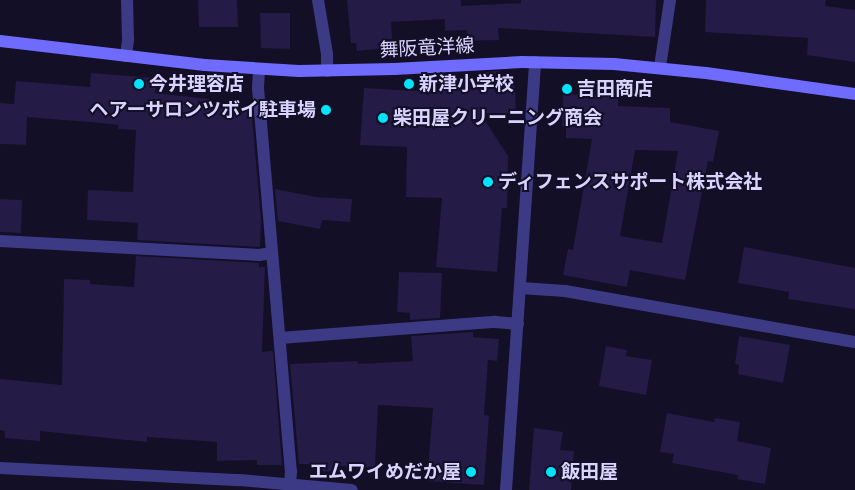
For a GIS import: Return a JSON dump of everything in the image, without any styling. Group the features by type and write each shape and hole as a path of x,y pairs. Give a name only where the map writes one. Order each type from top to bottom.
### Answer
{"main road":[{"name":"舞阪竜洋線","path":"0,41 259,69 327,71 535,62 660,68 855,94"}],"street":[{"path":"126,56 128,40 127,0"},
{"path":"318,0 327,54 327,71"},
{"path":"660,68 670,0"},
{"path":"506,490 535,62"},
{"path":"259,69 258,88 291,471 287,486"},
{"path":"0,241 259,255 272,253"},
{"path":"521,288 565,291 855,342"},
{"path":"280,338 495,322 518,324"},
{"path":"0,468 352,490"}],"building":[{"path":"198,0 237,0 238,27 199,27"},
{"path":"347,0 461,0 461,6 521,3 521,0 656,0 655,37 498,28 499,40 467,41 467,30 445,31 445,19 391,22 392,39 387,39 387,48 357,51 356,43 351,43"},
{"path":"706,0 826,0 825,6 855,10 855,62 807,55 808,38 705,32"},
{"path":"260,13 290,13 290,49 261,48"},
{"path":"499,71 515,87 516,113 480,113 508,156 507,208 502,208 497,272 436,267 442,198 406,197 407,147 360,145 364,88 416,91 486,89 485,72"},
{"path":"91,73 157,78 155,93 209,99 208,109 251,106 261,220 260,247 137,240 138,223 87,220 88,190 133,192 136,130 118,129 119,125 27,117 26,145 0,144 0,103 14,104 16,81 90,87"},
{"path":"563,94 618,96 618,106 670,108 670,122 719,131 713,162 708,161 685,280 630,270 627,287 563,275 568,249 573,250 592,139 566,138 566,127 562,127","holes":["635,150 678,151 662,243 620,236"]},
{"path":"275,189 316,197 352,199 350,222 322,220 320,229 278,221"},
{"path":"0,199 22,200 21,233 0,232"},
{"path":"744,247 855,268 855,309 788,299 789,292 738,283"},
{"path":"136,256 259,263 259,267 265,267 262,352 273,351 282,465 257,465 257,460 217,461 217,442 147,437 147,442 40,431 40,441 5,438 5,431 0,430 0,379 62,385 64,279 90,280 90,284 134,287"},
{"path":"399,272 442,273 440,318 410,320 410,313 397,312"},
{"path":"473,332 473,337 499,339 497,361 488,360 484,415 489,416 484,485 427,481 433,408 378,405 375,467 339,466 339,472 315,471 316,464 299,464 290,364 357,361 358,364 413,361 411,336"},
{"path":"739,336 790,345 783,383 738,374 739,365 735,364"},
{"path":"606,346 627,350 626,356 652,360 646,395 599,386"},
{"path":"667,413 714,422 715,418 740,422 737,441 771,448 765,484 737,479 738,475 672,463 674,454 660,452"},
{"name":"飯田屋","path":"534,428 563,432 560,450 574,451 571,490 529,490"}],"place":[{"name":"今井理容店","path":"139,84"},
{"name":"新津小学校","path":"409,84"},
{"name":"吉田商店","path":"567,89"},
{"name":"ヘアーサロンツボイ駐車場","path":"326,110"},
{"name":"柴田屋クリーニング商会","path":"383,118"},
{"name":"ディフェンスサポート株式会社","path":"488,182"},
{"name":"エムワイめだか屋","path":"471,472"},
{"name":"飯田屋","path":"551,472"}]}
